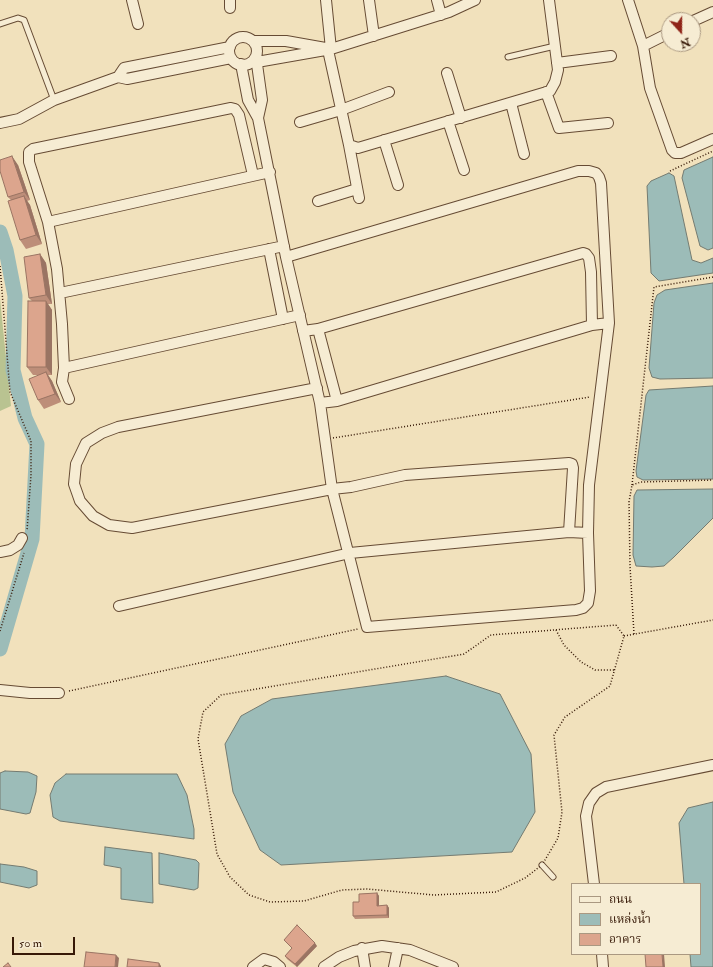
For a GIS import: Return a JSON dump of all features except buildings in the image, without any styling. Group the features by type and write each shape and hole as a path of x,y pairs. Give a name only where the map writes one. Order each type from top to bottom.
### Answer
{"street":[{"path":"132,0 138,24"},
{"path":"318,201 358,194 329,50 326,0"},
{"path":"369,0 374,36"},
{"path":"437,0 441,15"},
{"path":"0,123 19,119 54,100 118,77 127,79 231,58 241,64 247,64 256,59 329,50 441,15 475,0"},
{"path":"349,145 358,148 550,91 556,82 558,70 549,0"},
{"path":"628,0 643,46 650,88 672,150 675,153 681,153 713,139"},
{"path":"701,17 713,12"},
{"path":"118,77 124,68 230,47 237,38 249,37 254,41 258,52 256,59 262,100 258,118"},
{"path":"643,46 661,37"},
{"path":"254,41 286,41 329,50"},
{"path":"230,47 231,58"},
{"path":"557,63 611,56"},
{"path":"241,64 248,100 258,118 286,257 320,403 332,489 350,553 367,627 583,608 588,603 590,591 588,533 589,485 609,323 601,183 596,173 589,171 578,171 286,257"},
{"path":"447,73 461,118"},
{"path":"300,122 341,110 389,92"},
{"path":"546,92 559,128 608,123"},
{"path":"511,103 524,154"},
{"path":"69,399 62,382 64,368 60,294 48,222 29,162 28,156 33,149 231,108 235,109 239,115 254,175"},
{"path":"448,121 464,170"},
{"path":"384,140 398,185"},
{"path":"48,222 270,172"},
{"path":"60,294 284,246"},
{"path":"269,249 283,319"},
{"path":"303,331 318,330 583,253 589,258 591,272 592,325"},
{"path":"64,368 300,315"},
{"path":"320,403 337,401 592,325 609,323"},
{"path":"318,330 337,401"},
{"path":"316,388 118,427 102,433 86,444 76,464 74,484 80,501 93,516 109,525 132,528 332,489 351,487 405,475 569,463 572,464 573,468 569,532"},
{"path":"119,606 350,553 569,532 588,533"},
{"path":"0,552 10,550 18,545 24,535"},
{"path":"0,690 30,693 59,693"},
{"path":"594,883 586,816 589,803 596,793 606,787 713,765"},
{"path":"324,967 339,957 362,948 382,946 410,950 453,967"},
{"path":"362,948 365,967"},
{"path":"394,967 398,948"},
{"path":"602,955 603,967"},
{"path":"253,967 264,960 274,962 280,967"}],"lane":[{"path":"0,24 18,18 24,20 54,100"},
{"path":"508,57 555,46"},
{"path":"542,865 553,877"}],"path":[{"path":"670,171 713,151"},
{"path":"0,266 10,392 31,440 31,475 24,535"},
{"path":"634,634 630,566 629,502 654,287 713,277"},
{"path":"325,439 600,395"},
{"path":"632,485 640,482 713,480"},
{"path":"0,631 24,551"},
{"path":"624,636 713,620"},
{"path":"616,625 624,636 610,686 565,717 554,735 562,812 558,838 542,865 525,878 496,892 434,895 367,889 342,890 304,901 270,902 249,895 230,878 217,854 198,739 203,712 221,695 464,654 491,635 616,625"},
{"path":"59,693 367,627"},
{"path":"556,630 564,645 581,662 595,670 614,670"}],"green space":[{"path":"0,299 11,406 0,411"}],"water":[{"path":"713,157 713,248 708,250 700,246 682,178 684,170"},
{"path":"669,173 674,176 692,260 701,263 713,258 713,273 659,281 651,273 647,186 651,181"},
{"path":"713,283 713,378 660,379 652,377 649,368 654,303 657,295 665,290"},
{"path":"713,386 713,479 643,480 637,477 636,471 646,395 649,390"},
{"path":"713,489 713,518 674,557 664,566 636,566 633,555 634,496 637,490"},
{"path":"446,676 500,694 531,754 535,812 512,852 281,865 260,850 233,792 225,744 241,716 272,699"},
{"path":"5,771 28,772 37,776 36,792 30,813 26,814 0,809 0,773"},
{"path":"66,774 177,774 187,795 194,829 194,839 60,821 53,817 50,795 55,783"},
{"path":"713,802 713,967 691,967 690,955 701,955 701,883 684,883 679,823 688,808"},
{"path":"105,847 152,853 153,903 121,899 121,868 104,865"},
{"path":"159,853 196,860 199,863 198,888 194,890 159,884"},
{"path":"0,864 24,867 37,871 37,885 29,888 0,882"}],"waterway":[{"path":"0,232 6,250 15,296 13,370 25,418 37,444 32,539 0,649"}]}
